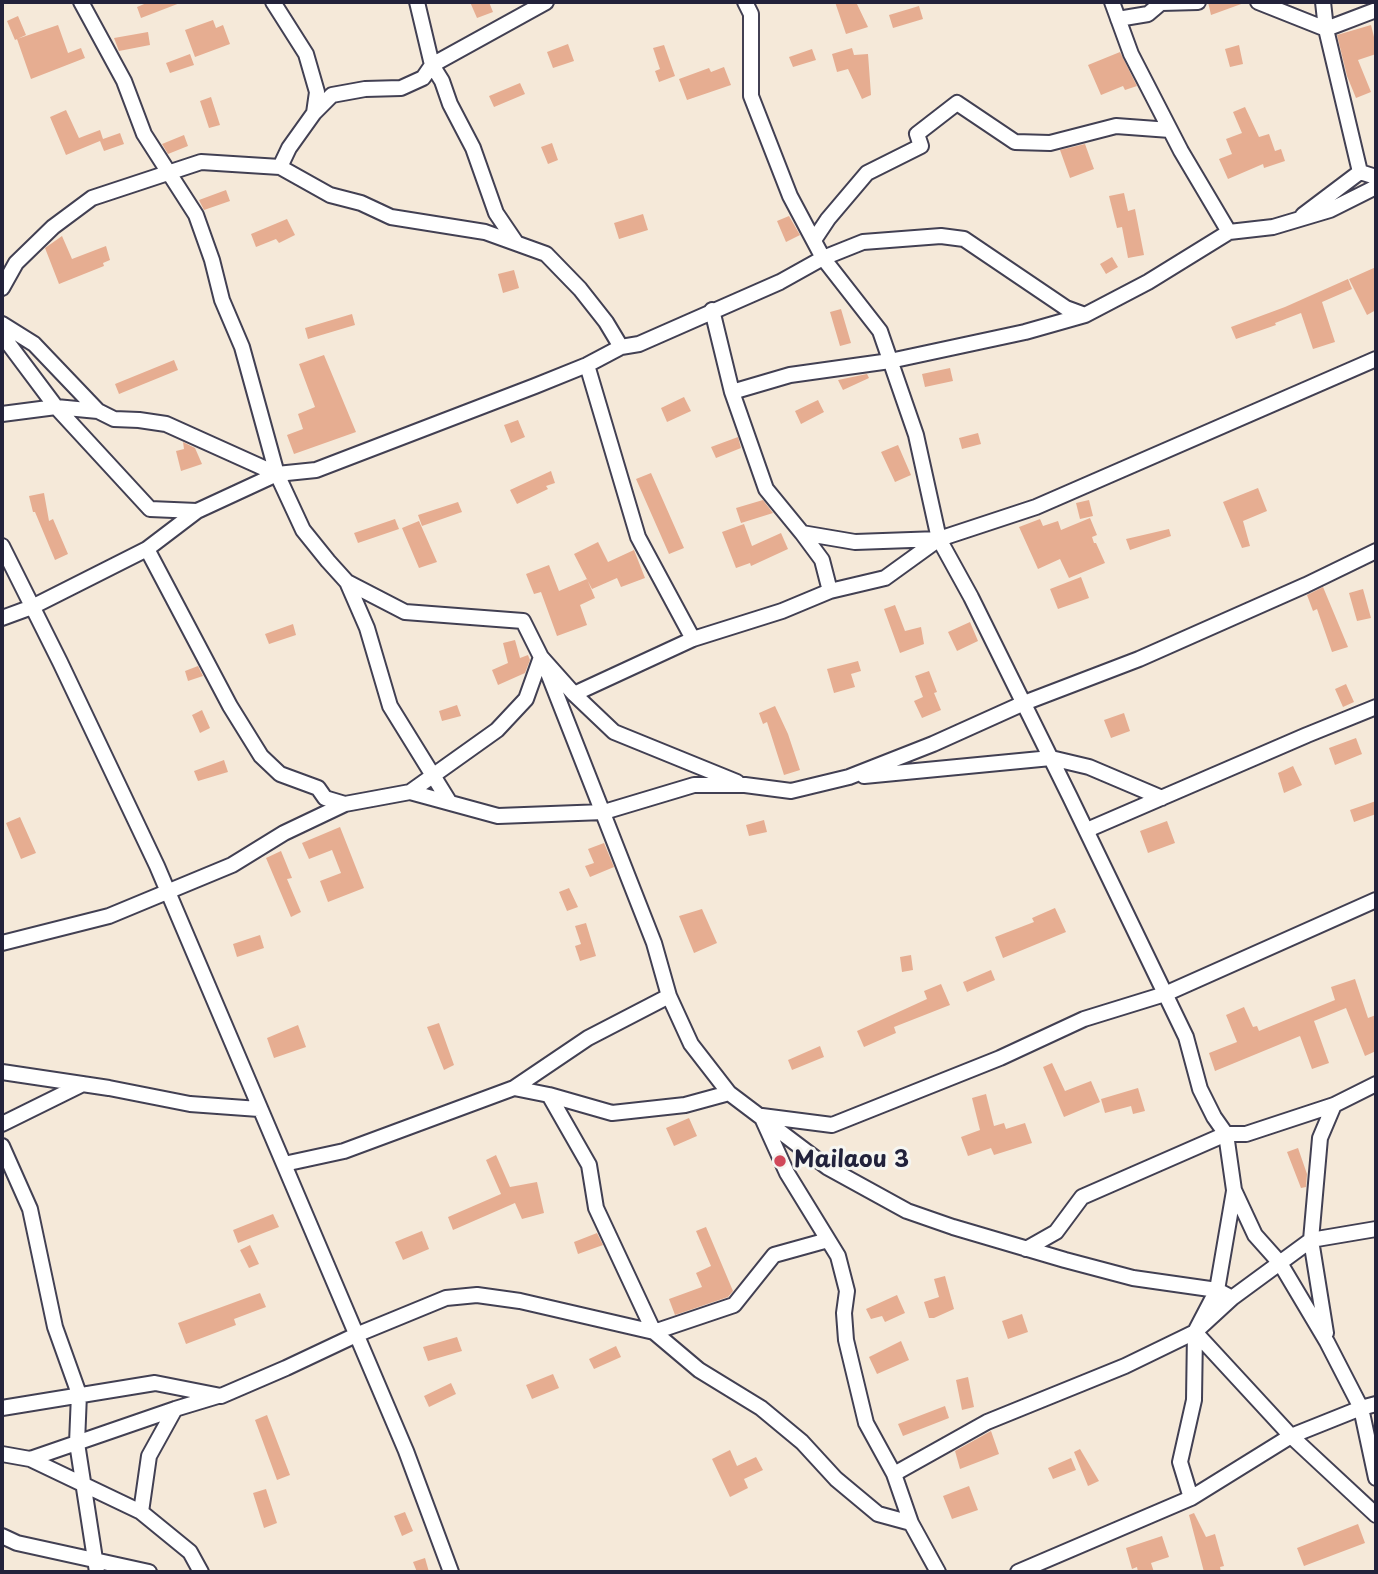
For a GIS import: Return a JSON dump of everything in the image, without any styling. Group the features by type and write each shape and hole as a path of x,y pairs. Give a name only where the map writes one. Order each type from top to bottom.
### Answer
{"street":[{"path":"81,2 124,81 144,134 196,215 212,260 222,300 242,347 277,474 303,530 347,582 367,628 390,706 450,803"},
{"path":"273,2 306,54 317,92 314,113"},
{"path":"417,2 432,65 473,148 496,213 515,241"},
{"path":"280,167 289,148 314,113 332,95 365,89 401,88 423,78 432,65 546,2"},
{"path":"745,2 751,14 751,96 790,196 823,258 880,331 916,435 939,539 971,597 1087,830 1185,1037 1200,1089 1214,1117 1226,1133 1234,1190 1255,1235 1280,1263 1327,1342 1361,1408 1376,1478"},
{"path":"1112,2 1131,54 1170,130 1229,232"},
{"path":"1118,19 1148,14 1161,4 1198,2"},
{"path":"1258,2 1326,29 1376,10"},
{"path":"1323,2 1326,29 1360,172"},
{"path":"814,240 867,173 921,146 918,134 957,103 1015,142 1050,143 1116,126 1170,130"},
{"path":"2,288 16,263 53,228 92,198 201,162 280,167 330,195 361,203 391,217 485,232 546,254 606,322 621,347"},
{"path":"1360,172 1376,177"},
{"path":"1295,221 1360,172"},
{"path":"732,392 790,375 890,361 1025,332 1085,315 1148,282 1229,232 1273,227 1295,221 1330,210 1376,187"},
{"path":"2,618 32,607 147,550 197,511 277,474 317,470 587,365 621,347 639,344 780,282 823,258 863,242 941,236 964,239 1066,308 1085,315"},
{"path":"712,310 732,392 766,489 822,560 830,591"},
{"path":"2,324 34,345 98,411 114,419 166,424 277,474"},
{"path":"2,335 56,407 150,509 197,511"},
{"path":"802,533 855,542 939,539 1036,507 1376,359"},
{"path":"587,365 638,537 694,639"},
{"path":"2,414 56,407 98,411"},
{"path":"574,694 694,639 782,611 830,591 885,578 939,539"},
{"path":"2,546 91,726 167,892 406,1451 452,1572"},
{"path":"147,550 230,706 261,756 280,774 318,788 325,798 345,804"},
{"path":"410,792 498,816 604,811 694,785 745,785 791,791 849,777 933,744 1024,703 1139,659 1376,551"},
{"path":"347,582 405,612 523,621 541,657 604,811 654,943 669,996 691,1044 729,1093 827,1167 907,1211 1026,1249 1133,1278 1217,1290 1232,1298"},
{"path":"541,657 574,694 614,732 745,785"},
{"path":"2,943 109,916 232,865 284,833 345,804 410,792 497,730 526,699 541,657"},
{"path":"1087,830 1376,707"},
{"path":"849,777 1051,758 1089,767 1162,798"},
{"path":"761,1116 832,1125 1000,1058 1084,1019 1165,994 1376,900"},
{"path":"284,1164 344,1151 514,1088 588,1038 669,996"},
{"path":"2,1072 190,1104 259,1110"},
{"path":"2,1124 83,1084"},
{"path":"1026,1249 1056,1232 1082,1197 1226,1133 1246,1133 1334,1105 1376,1084"},
{"path":"514,1088 612,1113 685,1105 729,1093"},
{"path":"549,1095 589,1165 596,1208 654,1332 699,1370 761,1408 802,1442 836,1479 878,1514 911,1522"},
{"path":"1327,1342 1311,1240 1320,1138 1334,1105"},
{"path":"761,1116 787,1173 838,1256 847,1291 846,1340 866,1423 894,1474 911,1522 938,1572"},
{"path":"2,1146 30,1209 55,1327 79,1394 77,1443 96,1566"},
{"path":"1191,1498 1180,1462 1194,1400 1195,1332 1217,1290 1234,1190"},
{"path":"894,1474 987,1422 1102,1377 1195,1332 1232,1298 1311,1240 1376,1229"},
{"path":"30,1459 221,1396 446,1298 477,1295 520,1301 654,1332 734,1305 774,1255 828,1240"},
{"path":"1195,1332 1291,1436 1376,1515"},
{"path":"2,1408 155,1383 221,1396"},
{"path":"1018,1572 1191,1498 1291,1436 1376,1404"},
{"path":"141,1512 149,1456 175,1409"},
{"path":"2,1454 30,1459 141,1512 190,1552 201,1572"},
{"path":"2,1536 96,1566 149,1572"}],"building":[{"path":"149,2 180,3 141,18 137,7"},
{"path":"470,2 489,2 493,12 477,18"},
{"path":"835,2 856,2 868,27 846,34"},
{"path":"1208,2 1244,2 1244,3 1211,15"},
{"path":"919,6 923,19 893,28 889,15"},
{"path":"18,16 26,35 15,40 7,21"},
{"path":"213,20 216,28 223,25 230,44 195,57 185,30"},
{"path":"58,25 68,53 81,48 85,58 31,79 17,39"},
{"path":"1371,25 1376,54 1358,60 1371,92 1356,98 1347,76 1337,35"},
{"path":"148,32 150,45 119,51 114,38"},
{"path":"568,44 574,61 553,68 547,52"},
{"path":"664,45 675,76 659,82 655,71 660,69 653,48"},
{"path":"1239,45 1243,64 1230,67 1225,49"},
{"path":"852,48 854,55 868,54 871,95 862,99 848,69 837,72 832,54"},
{"path":"812,49 816,60 793,67 789,57"},
{"path":"1120,52 1137,86 1125,90 1123,86 1101,95 1088,65"},
{"path":"190,54 194,65 170,73 166,63"},
{"path":"724,67 731,85 687,100 679,79 709,68 711,72"},
{"path":"520,83 525,94 494,107 489,96"},
{"path":"211,97 220,125 209,128 200,101"},
{"path":"1245,107 1259,137 1269,134 1275,151 1281,149 1285,161 1264,168 1263,164 1228,179 1219,159 1232,154 1226,139 1242,133 1233,112"},
{"path":"66,110 79,138 100,130 103,139 120,133 124,144 104,151 100,141 66,155 50,117"},
{"path":"184,135 188,146 168,154 162,144"},
{"path":"552,143 558,160 548,164 541,147"},
{"path":"1085,144 1094,169 1070,178 1060,150"},
{"path":"226,190 230,201 204,210 199,200"},
{"path":"1124,193 1128,211 1135,209 1144,255 1128,258 1122,227 1117,228 1109,196"},
{"path":"643,214 648,230 619,239 614,223"},
{"path":"789,216 800,235 786,242 777,221"},
{"path":"287,219 295,235 279,243 276,239 256,247 251,234"},
{"path":"62,236 72,259 106,246 110,260 103,263 104,266 59,284 45,248"},
{"path":"1112,257 1118,267 1106,274 1100,264"},
{"path":"1376,267 1376,310 1367,315 1349,279"},
{"path":"514,270 519,288 503,293 498,274"},
{"path":"1348,279 1352,289 1322,302 1335,342 1313,349 1301,313 1236,339 1231,327"},
{"path":"841,309 851,343 840,346 830,312"},
{"path":"352,314 355,325 308,339 305,328"},
{"path":"324,355 356,432 294,454 287,435 303,429 298,414 315,407 299,364"},
{"path":"174,360 178,370 119,394 115,384"},
{"path":"950,368 953,381 925,387 922,374"},
{"path":"867,374 869,378 843,390 838,380"},
{"path":"684,397 691,411 667,422 661,408"},
{"path":"818,400 824,412 801,424 795,411"},
{"path":"518,420 525,437 511,443 504,425"},
{"path":"978,433 981,444 962,449 959,438"},
{"path":"738,437 741,448 716,458 711,447"},
{"path":"183,442 195,448 202,464 181,471 176,451 184,449"},
{"path":"898,445 911,475 895,482 881,452"},
{"path":"551,471 555,483 517,504 510,490"},
{"path":"651,473 684,548 669,554 636,479"},
{"path":"1258,488 1267,511 1243,521 1250,546 1242,548 1223,502"},
{"path":"44,493 49,521 53,519 68,554 55,560 33,512 29,496"},
{"path":"763,500 773,513 741,523 736,508"},
{"path":"1089,500 1093,516 1080,519 1076,503"},
{"path":"458,502 462,512 422,526 418,515"},
{"path":"1090,518 1097,535 1092,537 1094,543 1105,563 1069,578 1060,559 1038,569 1019,527 1040,519 1043,526 1058,521 1061,530"},
{"path":"395,519 399,529 358,543 354,533"},
{"path":"419,521 437,562 419,568 402,528"},
{"path":"744,524 752,546 781,533 788,549 751,566 750,563 736,568 722,532"},
{"path":"1169,529 1171,536 1130,550 1126,539"},
{"path":"598,542 608,562 634,550 645,578 621,587 617,578 592,589 574,554"},
{"path":"549,565 559,591 587,579 595,598 580,605 587,625 557,636 541,592 534,594 526,574"},
{"path":"1081,577 1089,598 1058,609 1050,589"},
{"path":"1323,587 1348,647 1332,652 1317,609 1313,611 1307,595"},
{"path":"1363,589 1371,618 1357,621 1349,593"},
{"path":"895,605 905,631 921,627 924,644 900,653 884,609"},
{"path":"970,622 978,641 957,651 948,632"},
{"path":"293,624 296,635 269,644 265,634"},
{"path":"515,640 520,658 528,655 530,660 525,673 498,685 492,670 508,663 503,643"},
{"path":"858,661 861,671 851,674 855,687 834,693 827,669"},
{"path":"198,666 203,676 188,681 185,671"},
{"path":"929,671 941,710 922,718 914,701 923,697 915,676"},
{"path":"1346,684 1354,702 1343,707 1335,689"},
{"path":"457,705 461,716 442,721 439,711"},
{"path":"775,706 800,770 784,775 767,722 763,724 759,713"},
{"path":"202,710 210,728 200,733 192,715"},
{"path":"1124,713 1130,731 1111,738 1104,720"},
{"path":"1356,738 1362,754 1335,765 1329,748"},
{"path":"224,760 228,772 198,781 194,771"},
{"path":"1293,766 1302,785 1284,793 1278,773"},
{"path":"1376,801 1376,814 1354,822 1350,810"},
{"path":"20,817 36,853 21,859 6,823"},
{"path":"764,820 767,832 749,836 746,825"},
{"path":"1167,821 1175,843 1148,853 1140,831"},
{"path":"340,827 364,888 328,902 320,881 341,873 332,850 309,859 302,843"},
{"path":"604,843 614,867 590,877 585,866 594,863 588,849"},
{"path":"281,851 292,878 287,879 301,912 291,917 266,858"},
{"path":"569,888 578,907 567,911 559,892"},
{"path":"1055,908 1066,932 1003,958 995,937 1034,922 1032,918"},
{"path":"702,909 717,943 694,953 679,916"},
{"path":"586,923 596,956 580,961 575,946 581,944 575,926"},
{"path":"260,935 264,948 237,957 233,944"},
{"path":"911,955 913,970 902,972 900,957"},
{"path":"991,970 995,980 967,992 963,982"},
{"path":"1355,979 1368,1018 1376,1015 1376,1051 1365,1056 1346,1008 1314,1021 1329,1063 1312,1069 1300,1036 1215,1071 1209,1053 1237,1042 1226,1015 1244,1007 1253,1027 1257,1026 1259,1031 1335,1000 1331,987"},
{"path":"941,984 950,1005 894,1027 896,1033 864,1047 857,1031 927,999 924,991"},
{"path":"439,1023 454,1065 444,1070 427,1027"},
{"path":"298,1025 306,1047 274,1058 267,1038"},
{"path":"820,1046 824,1057 792,1070 788,1060"},
{"path":"1052,1063 1065,1091 1091,1081 1100,1102 1064,1117 1043,1067"},
{"path":"1138,1088 1145,1111 1133,1114 1131,1106 1105,1113 1101,1099"},
{"path":"986,1094 994,1126 1004,1123 1006,1129 1025,1123 1032,1143 994,1155 991,1148 968,1156 961,1137 980,1130 972,1098"},
{"path":"689,1118 697,1136 674,1146 666,1128"},
{"path":"1298,1148 1307,1174 1306,1187 1301,1188 1287,1152"},
{"path":"496,1155 510,1187 537,1182 544,1213 522,1219 515,1203 453,1230 448,1217 501,1194 486,1160"},
{"path":"273,1214 279,1227 238,1243 233,1230"},
{"path":"706,1227 733,1291 728,1297 675,1315 669,1299 702,1287 696,1273 711,1266 696,1231"},
{"path":"422,1231 429,1249 403,1260 395,1242"},
{"path":"597,1233 603,1245 578,1254 574,1242"},
{"path":"250,1245 259,1264 249,1268 240,1250"},
{"path":"945,1276 954,1309 929,1318 924,1302 939,1297 934,1279"},
{"path":"260,1293 266,1307 234,1319 236,1325 186,1344 178,1323"},
{"path":"897,1295 905,1313 885,1322 882,1316 871,1319 866,1309"},
{"path":"1022,1314 1028,1332 1008,1339 1002,1321"},
{"path":"457,1337 462,1351 428,1361 423,1347"},
{"path":"901,1341 909,1360 877,1374 869,1357"},
{"path":"616,1346 621,1357 594,1369 589,1359"},
{"path":"553,1374 559,1388 532,1399 526,1385"},
{"path":"968,1377 974,1407 962,1410 956,1380"},
{"path":"451,1383 456,1394 429,1407 424,1396"},
{"path":"945,1406 949,1418 903,1436 898,1424"},
{"path":"267,1415 290,1475 277,1480 255,1420"},
{"path":"991,1431 999,1454 960,1469 955,1451"},
{"path":"1080,1449 1099,1481 1088,1486 1074,1452"},
{"path":"730,1450 737,1466 756,1457 763,1470 744,1479 748,1488 730,1497 712,1459"},
{"path":"1071,1458 1076,1470 1053,1479 1048,1468"},
{"path":"969,1486 978,1510 952,1519 943,1496"},
{"path":"266,1489 277,1523 264,1528 253,1493"},
{"path":"405,1512 413,1531 402,1536 394,1516"},
{"path":"1194,1513 1206,1537 1215,1534 1224,1566 1220,1567 1221,1572 1204,1572 1189,1515"},
{"path":"1358,1524 1365,1543 1304,1566 1297,1548"},
{"path":"1162,1536 1169,1557 1151,1563 1154,1572 1138,1572 1137,1567 1132,1569 1126,1548"},
{"path":"425,1558 429,1572 417,1572 413,1562"}],"place":[{"name":"Mailaou 3","path":"780,1161"}]}
